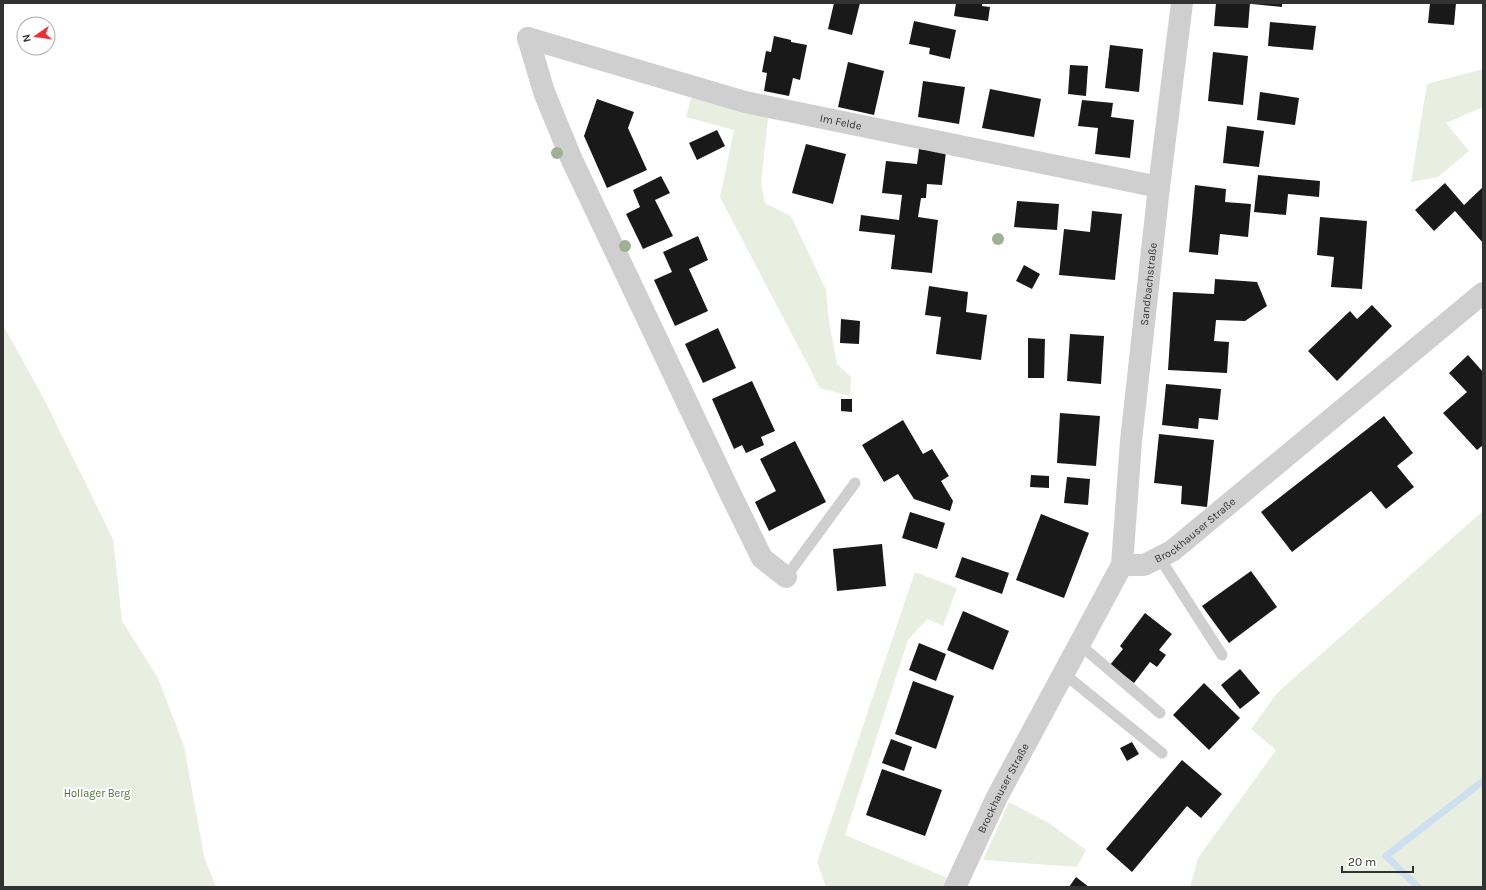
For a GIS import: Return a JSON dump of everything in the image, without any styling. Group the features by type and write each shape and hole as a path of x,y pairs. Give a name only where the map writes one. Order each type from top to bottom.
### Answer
{"street":[{"name":"Sandbachstraße","path":"1122,565 1131,441 1159,187 1182,3"},
{"name":"Im Felde","path":"786,577 762,558 731,495 572,158 544,92 528,38 745,102 1159,187"},
{"name":"Brockhauser Straße","path":"955,887 997,797 1122,565 1144,564 1172,551 1483,293"}],"lane":[{"path":"786,577 855,482"},
{"path":"1159,557 1222,655"},
{"path":"1079,644 1160,713"},
{"path":"1063,674 1162,753"}],"green space":[{"path":"1483,69 1483,107 1446,123 1469,151 1438,177 1411,182 1427,84"},
{"path":"694,87 769,107 761,184 765,203 791,216 826,290 829,322 837,364 851,377 850,396 820,388 720,197 734,130 686,117"},
{"name":"Hollager Berg","path":"3,325 44,399 113,539 122,621 158,678 184,746 204,856 216,887 3,887"},
{"path":"1483,511 1483,887 1190,887 1198,858 1276,750 1251,729 1277,693"},
{"path":"915,572 957,588 943,626 927,619 908,640 845,835 950,879 955,887 826,887 817,862"},
{"path":"1009,802 1049,823 1086,850 1077,867 983,860"}],"building":[{"path":"834,3 860,3 852,35 828,29"},
{"path":"956,3 982,3 982,6 990,7 988,21 954,16"},
{"path":"1216,3 1250,3 1248,28 1214,26"},
{"path":"1282,3 1282,7 1252,4"},
{"path":"1430,3 1456,3 1454,25 1428,23"},
{"path":"914,21 956,30 950,59 929,54 930,48 909,44"},
{"path":"1270,22 1316,26 1313,50 1268,46"},
{"path":"774,36 791,40 791,42 807,45 800,80 793,78 789,96 764,91 767,73 762,72 766,51 771,52"},
{"path":"1110,45 1143,49 1139,92 1105,88"},
{"path":"1213,52 1248,56 1243,105 1208,101"},
{"path":"848,62 884,71 874,115 838,107"},
{"path":"1070,65 1088,66 1086,96 1068,94"},
{"path":"923,81 965,87 959,124 918,117"},
{"path":"990,89 1041,99 1034,137 982,128"},
{"path":"1260,92 1299,98 1295,125 1257,120"},
{"path":"597,99 634,112 628,128 647,170 607,188 584,136"},
{"path":"1082,100 1113,103 1111,117 1134,120 1130,158 1095,154 1098,128 1078,126"},
{"path":"1227,126 1264,131 1259,167 1223,163"},
{"path":"717,130 725,146 697,160 689,143"},
{"path":"806,144 846,154 833,204 792,193"},
{"path":"919,149 946,152 942,185 927,184 926,198 921,198 918,217 938,220 932,273 891,269 895,235 859,231 861,215 899,220 902,195 882,193 886,161 917,164"},
{"path":"1258,175 1320,181 1319,197 1288,194 1286,215 1254,212"},
{"path":"661,176 670,193 655,200 673,236 643,249 626,214 640,207 633,190"},
{"path":"1445,183 1464,205 1483,187 1483,243 1455,211 1434,231 1415,210"},
{"path":"1195,185 1226,189 1225,202 1251,204 1248,237 1220,234 1218,255 1189,252"},
{"path":"1017,201 1059,204 1057,230 1014,227"},
{"path":"1092,211 1122,214 1115,280 1059,275 1064,229 1090,232"},
{"path":"1320,217 1367,221 1362,289 1331,287 1334,257 1317,255"},
{"path":"698,236 708,260 689,269 708,311 675,326 654,280 672,272 663,252"},
{"path":"1024,265 1040,274 1032,289 1016,281"},
{"path":"1215,279 1257,282 1267,306 1245,321 1216,320 1214,341 1229,342 1227,373 1168,370 1173,292 1214,294"},
{"path":"929,286 968,292 966,312 987,315 981,360 936,354 941,317 925,315"},
{"path":"1372,305 1392,326 1337,381 1308,351 1350,311 1357,319"},
{"path":"841,319 860,321 859,344 840,343"},
{"path":"718,328 736,368 703,383 685,344"},
{"path":"1070,334 1104,336 1101,384 1067,381"},
{"path":"1028,338 1045,339 1044,378 1028,378"},
{"path":"1468,355 1483,372 1483,445 1477,450 1443,413 1467,392 1449,373"},
{"path":"752,381 775,431 761,437 764,445 746,453 742,445 734,449 712,399"},
{"path":"1166,384 1221,389 1218,420 1199,418 1198,429 1162,425"},
{"path":"841,399 852,399 852,412 841,411"},
{"path":"1060,413 1100,416 1096,466 1057,463"},
{"path":"1384,416 1413,453 1397,466 1414,487 1386,509 1371,491 1292,552 1261,512"},
{"path":"903,420 923,454 932,449 949,476 941,481 953,501 950,511 914,499 898,474 884,482 862,445"},
{"path":"1159,434 1214,440 1207,507 1181,504 1182,486 1154,483"},
{"path":"795,441 826,502 769,531 755,502 776,491 760,459"},
{"path":"1031,475 1049,476 1049,488 1030,487"},
{"path":"1067,477 1090,479 1088,505 1064,503"},
{"path":"910,512 945,523 937,549 902,538"},
{"path":"1041,514 1089,533 1064,598 1016,580"},
{"path":"882,544 886,586 837,591 833,549"},
{"path":"962,557 1009,573 1002,594 955,577"},
{"path":"1251,571 1277,607 1229,643 1202,606"},
{"path":"963,611 1009,631 993,670 947,650"},
{"path":"1145,613 1172,634 1159,650 1166,655 1157,667 1150,662 1134,683 1110,665 1123,649 1120,646"},
{"path":"919,643 946,654 936,681 909,670"},
{"path":"1240,669 1260,693 1240,709 1221,685"},
{"path":"913,681 954,696 936,749 895,734"},
{"path":"1204,683 1240,718 1209,750 1173,715"},
{"path":"891,739 912,747 904,771 882,763"},
{"path":"1132,742 1139,754 1127,761 1120,748"},
{"path":"1182,760 1222,794 1201,818 1187,806 1132,872 1106,849"},
{"path":"882,769 942,790 925,836 866,815"},
{"path":"1076,877 1089,887 1069,887"}],"waterway":[{"path":"1418,887 1386,856 1483,781"}]}
